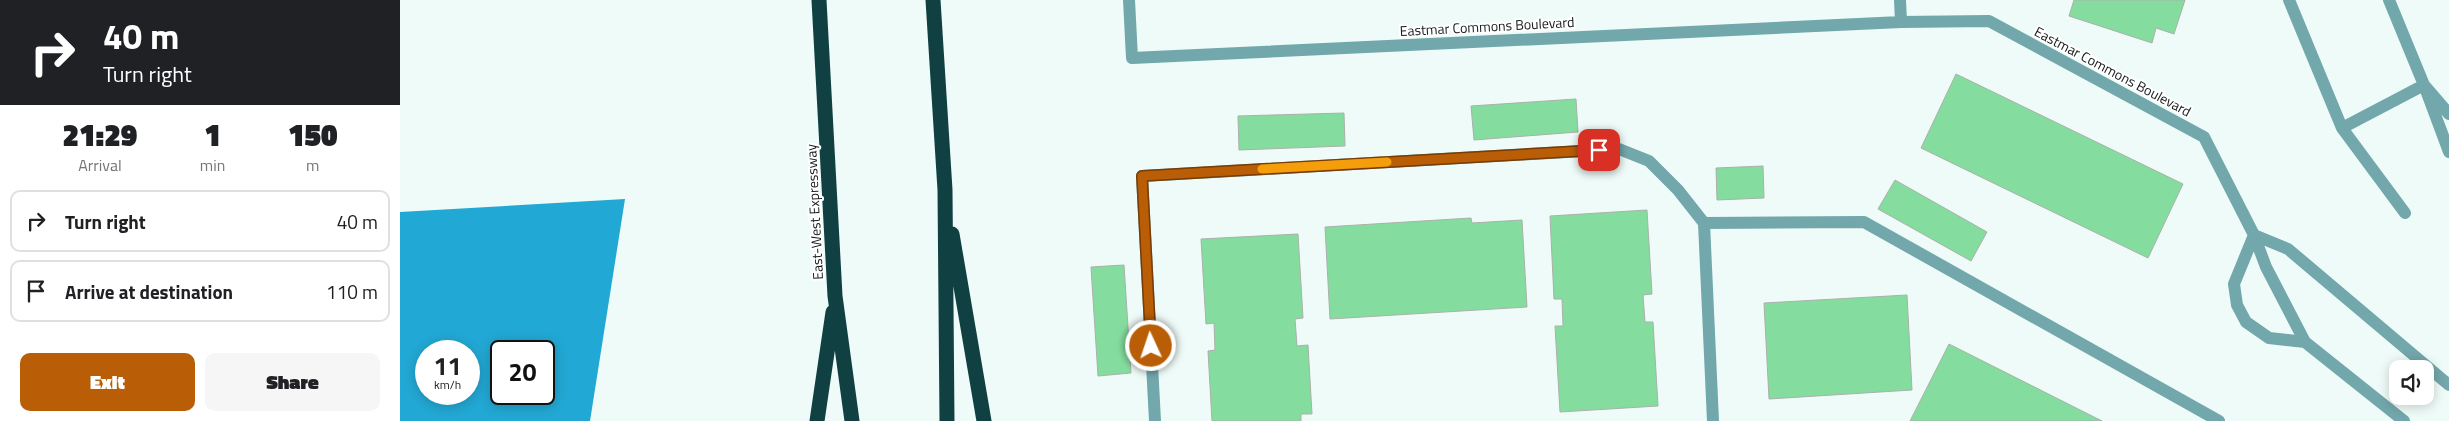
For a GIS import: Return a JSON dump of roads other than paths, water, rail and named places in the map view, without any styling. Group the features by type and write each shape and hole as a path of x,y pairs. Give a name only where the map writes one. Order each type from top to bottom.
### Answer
{"highway":[{"name":"East-West Expressway","path":"819,0 835,296 852,421"},
{"path":"934,0 945,190 947,421"},
{"path":"945,190 984,421"},
{"path":"817,421 835,296"}],"street":[{"name":"Eastmar Commons Boulevard","path":"1129,0 1132,58 1901,22 1989,21 2204,137 2254,235 2266,267 2305,342 2404,421"},
{"path":"1900,0 1901,22"},
{"path":"2289,0 2342,128 2405,213"},
{"path":"2388,0 2424,85 2449,152"},
{"path":"2342,128 2424,85"},
{"path":"2424,85 2449,114"},
{"path":"1155,421 1142,176 1618,149 1649,161 1678,190 1704,223 1713,421"},
{"path":"1704,223 1864,222 2219,421"},
{"path":"2305,342 2268,338 2246,322 2237,305 2234,284 2254,235 2288,249 2449,385"}],"water":[{"path":"625,199 590,421 400,421 400,212"}]}
